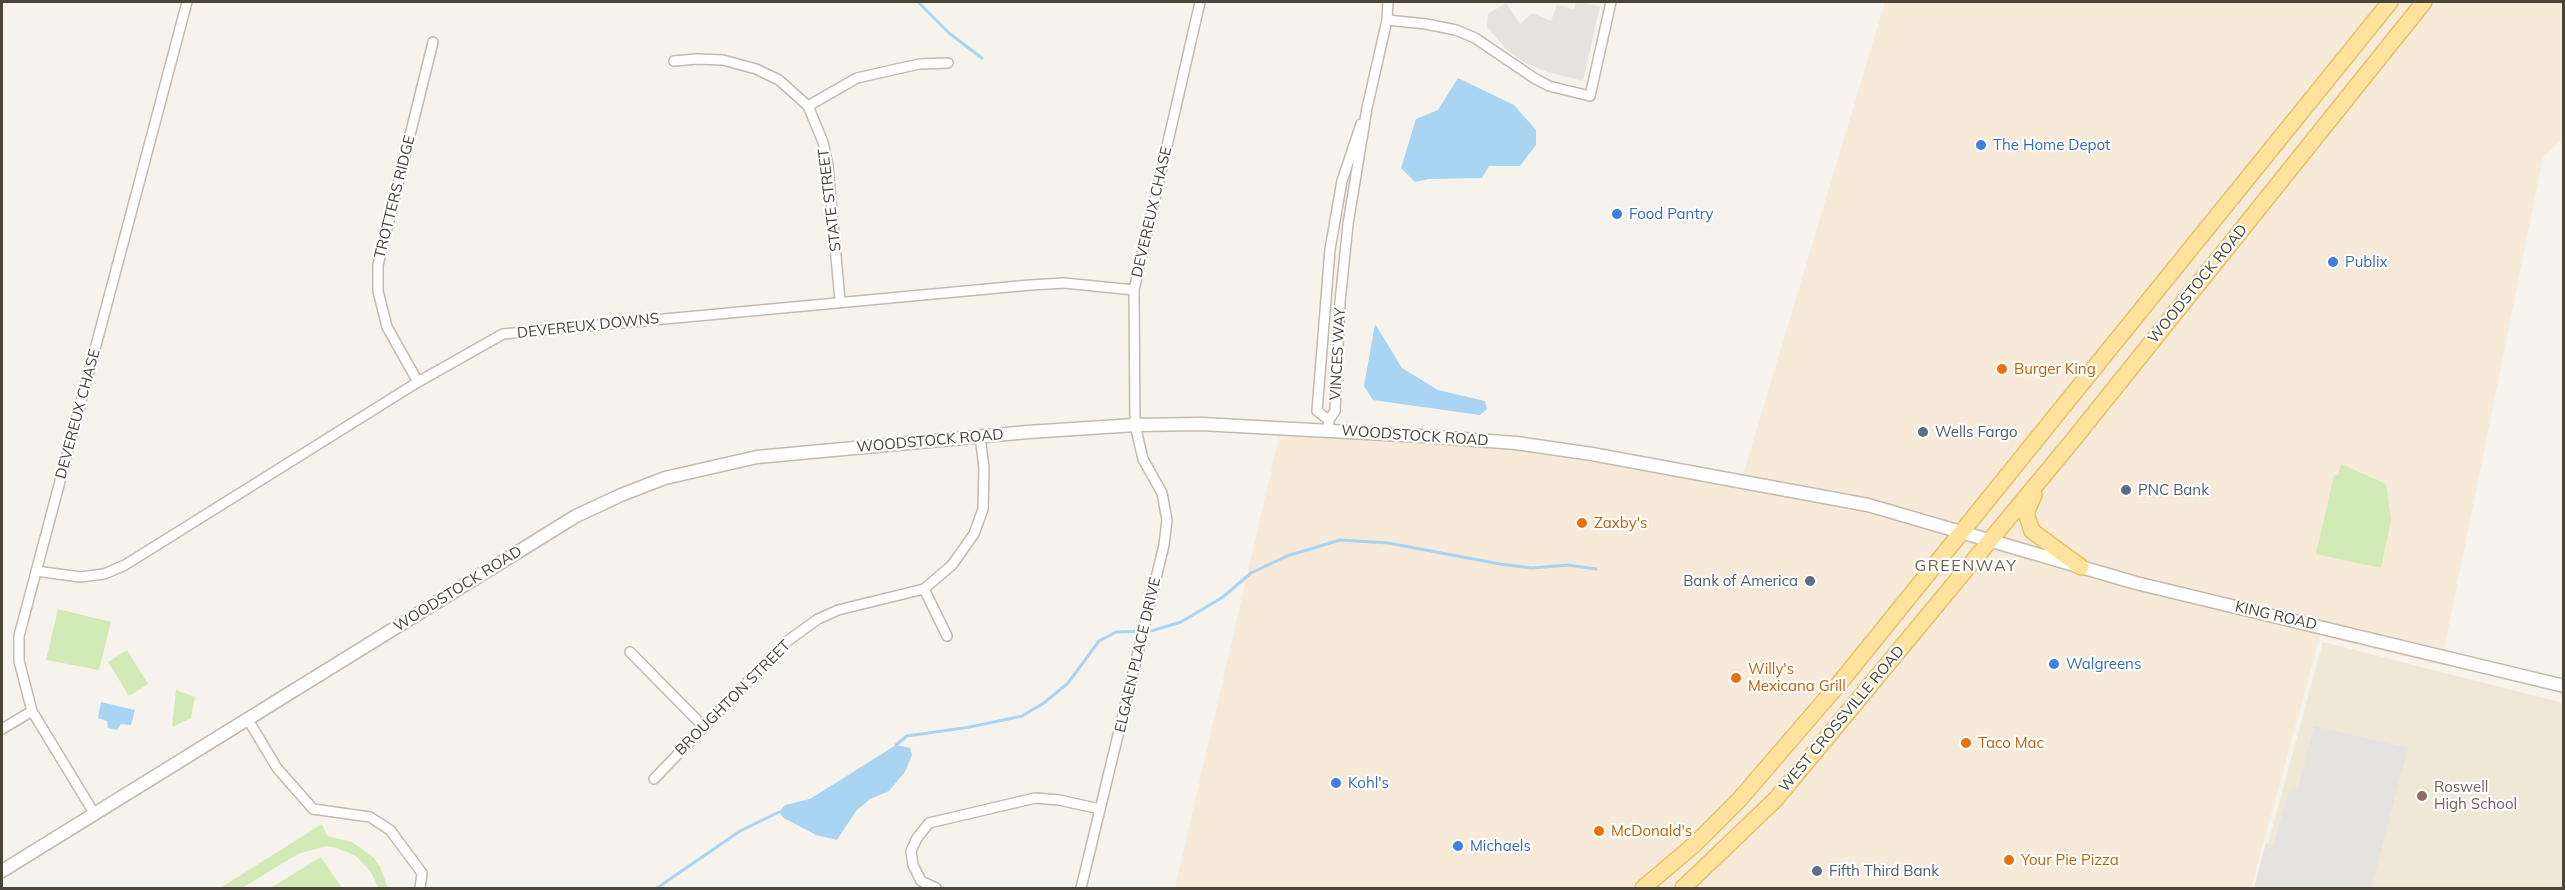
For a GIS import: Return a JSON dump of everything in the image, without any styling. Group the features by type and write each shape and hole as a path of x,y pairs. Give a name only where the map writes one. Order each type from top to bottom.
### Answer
{"main road":[{"name":"WOODSTOCK ROAD","path":"1959,532 2390,2"},
{"name":"WOODSTOCK ROAD","path":"1990,540 2424,2"},
{"path":"2040,480 2026,513 2032,531 2081,567"},
{"name":"WEST CROSSVILLE ROAD","path":"1643,888 1695,844 1739,800 1838,685 1959,532"},
{"name":"WEST CROSSVILLE ROAD","path":"1683,888 1776,799 1990,540"}],"street":[{"name":"DEVEREUX CHASE","path":"94,813 32,711 23,687 19,661 19,636 187,2"},
{"name":"DEVEREUX CHASE","path":"1135,425 1134,290 1200,2"},
{"name":"VINCES WAY","path":"1367,108 1347,162 1330,249 1317,411 1329,425 1335,411 1340,302 1348,224 1367,108 1387,20 1388,2"},
{"path":"1387,20 1456,30 1475,38 1549,86 1590,96 1611,2"},
{"name":"TROTTERS RIDGE","path":"418,382 384,318 378,291 378,265 433,42"},
{"name":"STATE STREET","path":"674,61 696,58 723,60 756,69 779,80 808,106 823,142 828,166 840,301"},
{"path":"808,106 857,78 919,64 948,63"},
{"name":"DEVEREUX DOWNS","path":"36,571 80,577 104,574 125,565 418,382 502,334 840,301 1064,283 1134,290"},
{"name":"WOODSTOCK ROAD","path":"2,871 576,516 621,495 676,475 757,457 980,436 1135,425 1329,425 1510,443 1592,454 1824,495 1868,505 1990,540"},
{"name":"ELGAEN PLACE DRIVE","path":"1081,888 1164,545 1167,520 1162,493 1143,459 1135,425"},
{"name":"BROUGHTON STREET","path":"654,779 786,642 818,619 838,610 924,589 952,565 974,534 983,509 984,468 980,436"},
{"name":"KING ROAD","path":"1990,540 2136,583 2564,686"},
{"path":"924,589 947,636"},
{"path":"630,652 703,726"},
{"path":"2,729 32,711"},
{"path":"247,718 278,768 313,809 370,817 390,830 422,873 420,888"},
{"path":"936,888 921,880 914,866 911,851 917,838 929,823 1035,798 1059,800 1100,809"}],"shaded area":[{"path":"1576,2 1600,6 1583,81 1547,72 1523,62 1506,49 1487,27 1488,14 1506,3 1520,24 1532,13 1551,21 1557,5 1574,9"},
{"path":"1885,2 2563,2 2563,138 2543,157 2441,665 2320,636 2251,888 1175,888 1281,428 1422,435 1740,485"},
{"name":"Roswell High School","path":"2323,642 2563,703 2563,888 2256,888"},
{"path":"2314,726 2408,748 2371,888 2254,888 2266,843 2274,845 2287,795 2299,785"}],"green space":[{"path":"2341,464 2386,484 2391,520 2381,568 2316,554 2334,475 2338,476"},
{"path":"58,609 111,622 99,670 46,660"},
{"path":"127,650 148,684 129,696 108,662"},
{"path":"176,690 195,697 191,718 172,727"},
{"path":"322,824 327,836 352,842 373,857 380,867 388,888 378,888 371,872 356,856 327,846 298,854 242,888 220,888"},
{"path":"321,857 342,888 270,888"}],"water":[{"path":"1458,78 1514,105 1536,130 1536,145 1520,166 1489,166 1482,178 1429,179 1415,182 1401,168 1416,119 1438,110"},
{"path":"1375,324 1402,368 1438,390 1485,401 1487,409 1480,415 1373,400 1364,386"},
{"path":"101,702 135,710 131,725 121,724 117,730 108,728 107,721 98,718"},
{"path":"896,745 910,748 912,755 905,772 889,791 870,799 856,811 837,840 816,835 784,818 779,812 785,805 810,799"}],"waterway":[{"path":"918,2 949,33 982,58"},
{"path":"896,745 907,736 970,727 1022,716 1044,703 1068,683 1099,641 1116,632 1151,631 1181,622 1223,597 1251,573 1287,556 1340,540 1388,543 1532,568 1568,565 1596,569"},
{"path":"657,888 740,831 779,812"}],"place":[{"name":"The Home Depot","path":"1981,145"},
{"name":"Food Pantry","path":"1617,214"},
{"name":"Publix","path":"2333,262"},
{"name":"Burger King","path":"2002,369"},
{"name":"Wells Fargo","path":"1923,432"},
{"name":"PNC Bank","path":"2126,490"},
{"name":"Zaxby's","path":"1582,523"},
{"name":"Bank of America","path":"1810,581"},
{"name":"Walgreens","path":"2054,664"},
{"name":"Willy's Mexicana Grill","path":"1736,678"},
{"name":"Taco Mac","path":"1966,743"},
{"name":"Kohl's","path":"1336,783"},
{"name":"Roswell High School","path":"2422,796"},
{"name":"McDonald's","path":"1599,831"},
{"name":"Michaels","path":"1458,846"},
{"name":"Your Pie Pizza","path":"2009,860"},
{"name":"Fifth Third Bank","path":"1817,871"}],"district":[{"name":"GREENWAY","path":"1966,566"}]}
